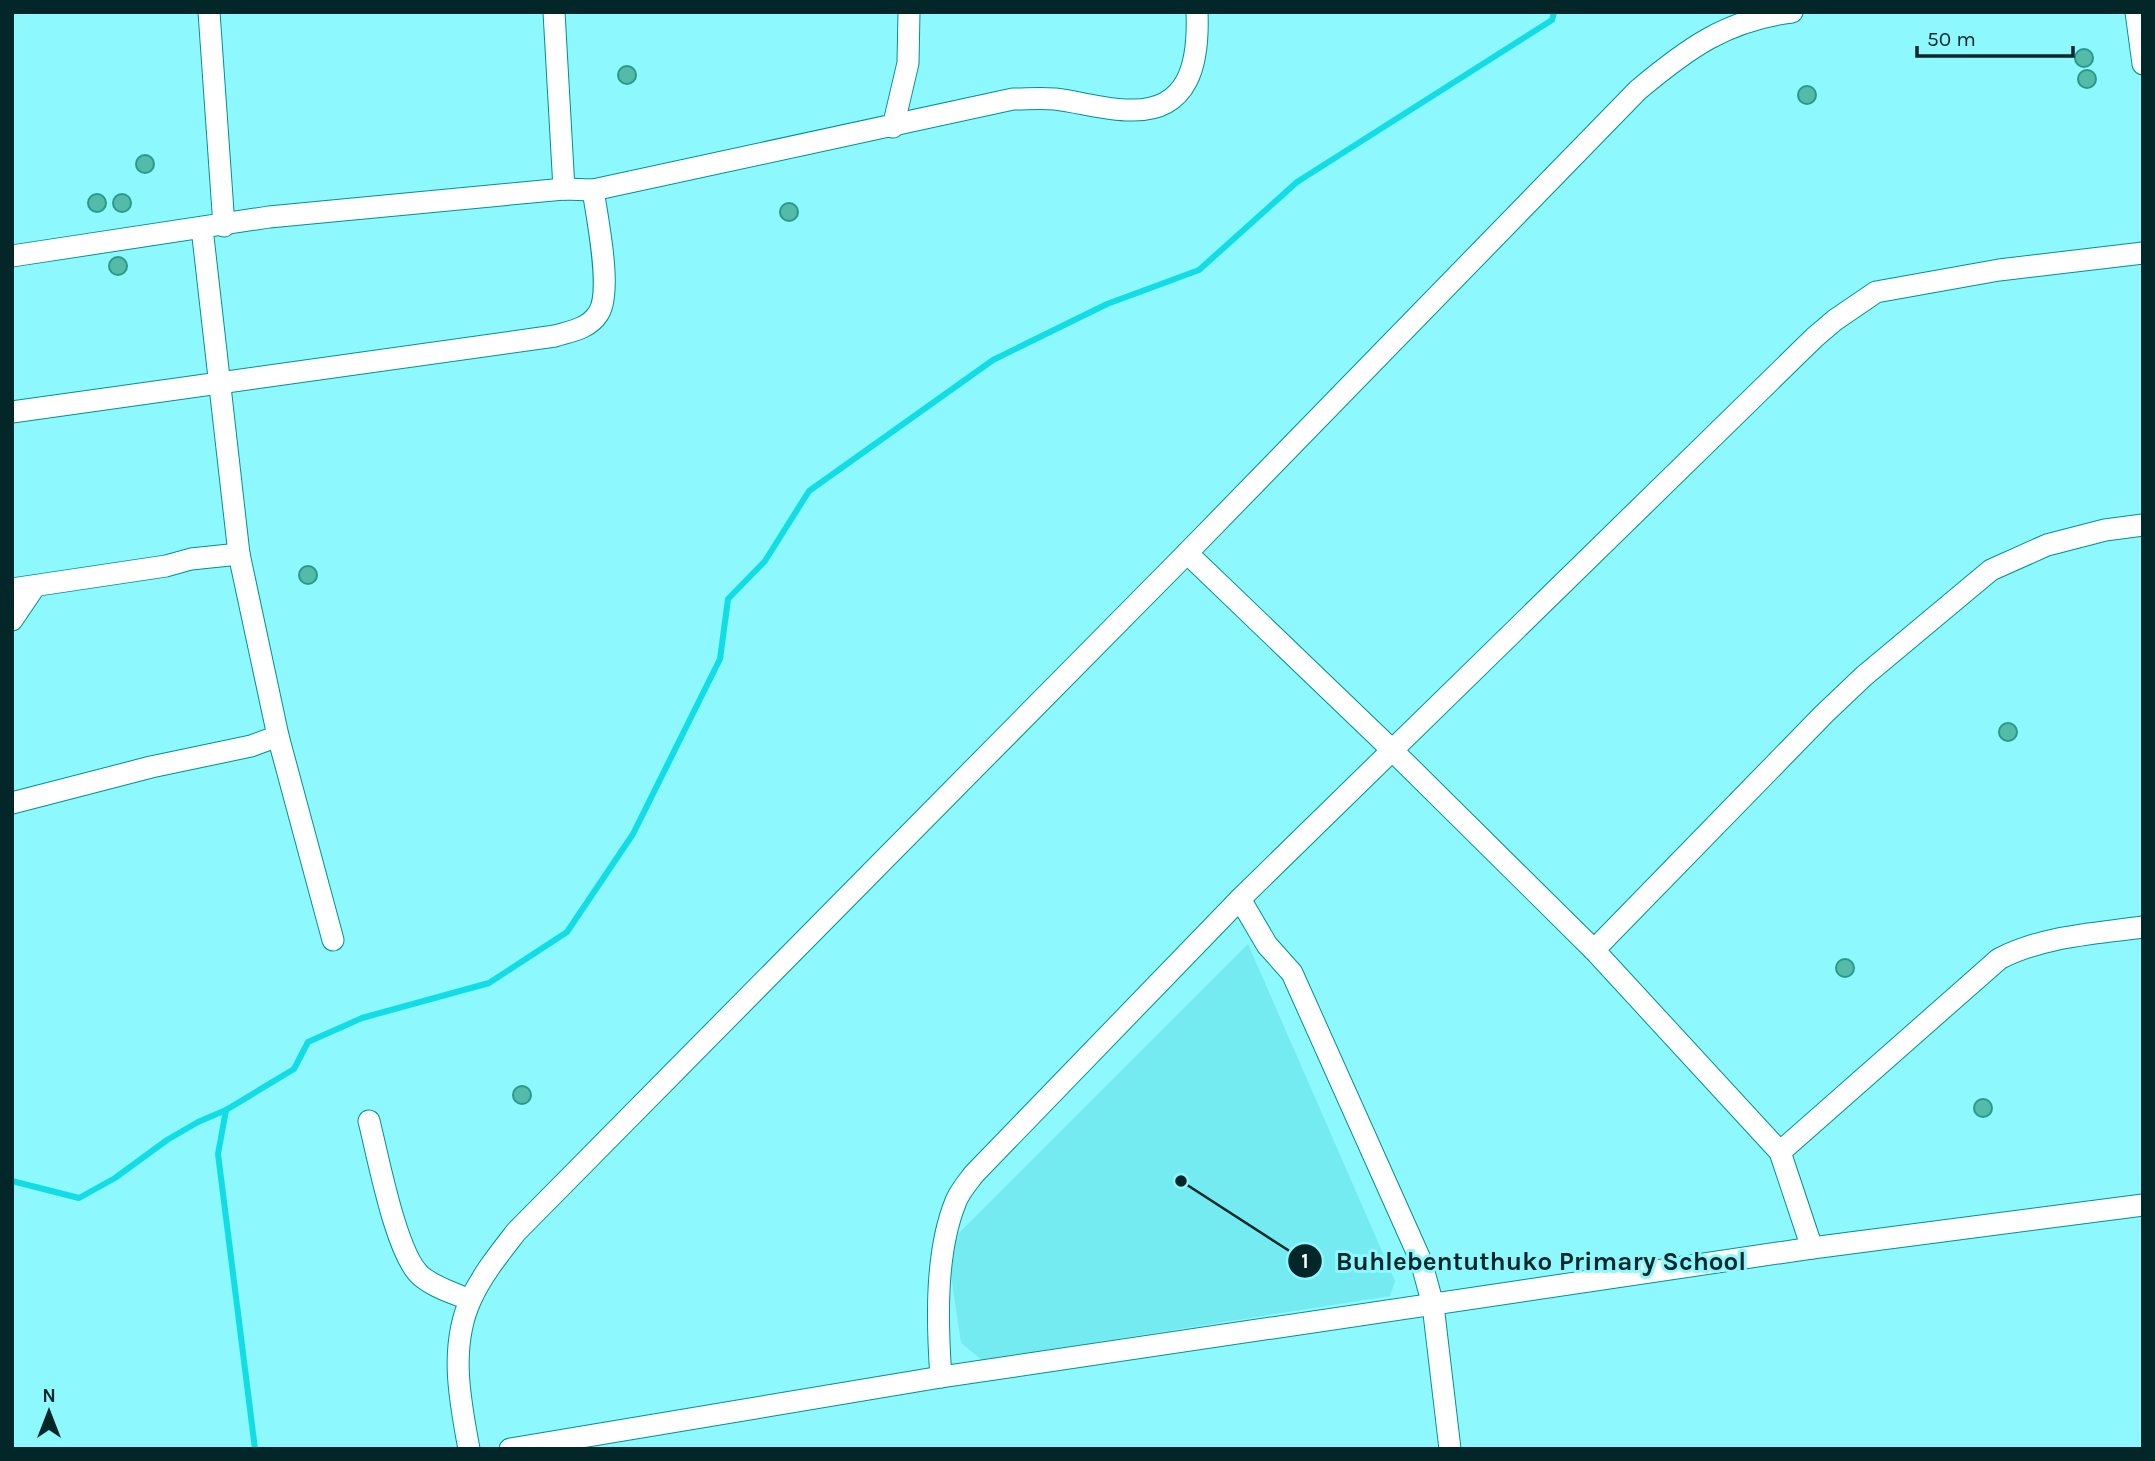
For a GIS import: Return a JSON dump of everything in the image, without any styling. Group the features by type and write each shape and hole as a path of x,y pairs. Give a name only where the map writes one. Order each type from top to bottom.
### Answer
{"street":[{"path":"209,12 224,226"},
{"path":"554,12 564,189"},
{"path":"892,127 908,63 909,12"},
{"path":"12,256 280,216 564,189 593,191 1013,99 1053,99 1129,110 1158,108 1173,100 1186,82 1195,56 1198,12"},
{"path":"469,1449 461,1405 458,1362 461,1327 470,1300 487,1269 516,1232 1188,553 1637,90 1686,51 1714,34 1792,12"},
{"path":"2136,12 2143,64"},
{"path":"12,412 555,336 585,327 599,314 604,299 593,191"},
{"path":"202,228 239,554 278,736 333,940"},
{"path":"941,1377 939,1343 947,1228 957,1198 974,1174 1240,899 1815,337 1877,292 1999,270 2143,253"},
{"path":"1594,950 1824,714 1864,676 1991,570 2047,545 2105,530 2143,526"},
{"path":"1188,553 1594,950 1780,1152 1812,1248"},
{"path":"12,589 166,566 191,559 239,554"},
{"path":"12,620 35,586"},
{"path":"12,803 151,767 251,746 278,736"},
{"path":"1240,899 1267,945 1292,973 1421,1261 1433,1305 1450,1449"},
{"path":"1780,1152 1999,959 2043,941 2143,928"},
{"path":"369,1121 398,1233 408,1260 430,1283 470,1300"},
{"path":"510,1449 941,1377 1812,1248 2143,1205"}],"shaded area":[{"path":"1248,944 1395,1281 1390,1296 982,1360 961,1343 949,1262 959,1233"}],"building":[{"path":"2084,49 2090,52 2093,58 2090,64 2084,67 2078,64 2075,58 2078,52"},
{"path":"627,66 633,69 636,75 633,81 627,84 621,81 618,75 621,69"},
{"path":"2087,70 2093,73 2096,79 2093,85 2087,88 2081,85 2078,79 2081,73"},
{"path":"1807,86 1813,89 1816,95 1813,101 1807,104 1801,101 1798,95 1801,89"},
{"path":"145,155 151,158 154,164 151,170 145,173 139,170 136,164 139,158"},
{"path":"97,194 103,197 106,203 103,209 97,212 91,209 88,203 91,197"},
{"path":"122,194 128,197 131,203 128,209 122,212 116,209 113,203 116,197"},
{"path":"789,203 795,206 798,212 795,218 789,221 783,218 780,212 783,206"},
{"path":"118,257 124,260 127,266 124,272 118,275 112,272 109,266 112,260"},
{"path":"308,566 314,569 317,575 314,581 308,584 302,581 299,575 302,569"},
{"path":"2008,723 2014,726 2017,732 2014,738 2008,741 2002,738 1999,732 2002,726"},
{"path":"1845,959 1851,962 1854,968 1851,974 1845,977 1839,974 1836,968 1839,962"},
{"path":"522,1086 528,1089 531,1095 528,1101 522,1104 516,1101 513,1095 516,1089"},
{"path":"1983,1099 1989,1102 1992,1108 1989,1114 1983,1117 1977,1114 1974,1108 1977,1102"}],"waterway":[{"path":"12,1181 79,1198 115,1178 167,1140 226,1110 294,1069 308,1042 362,1018 489,983 567,932 633,834 720,659 728,599 765,561 809,491 993,360 1107,304 1199,270 1297,182 1552,20 1554,12"},
{"path":"226,1110 218,1154 255,1449"}],"place":[{"name":"Buhlebentuthuko Primary School","path":"1181,1181"}]}
